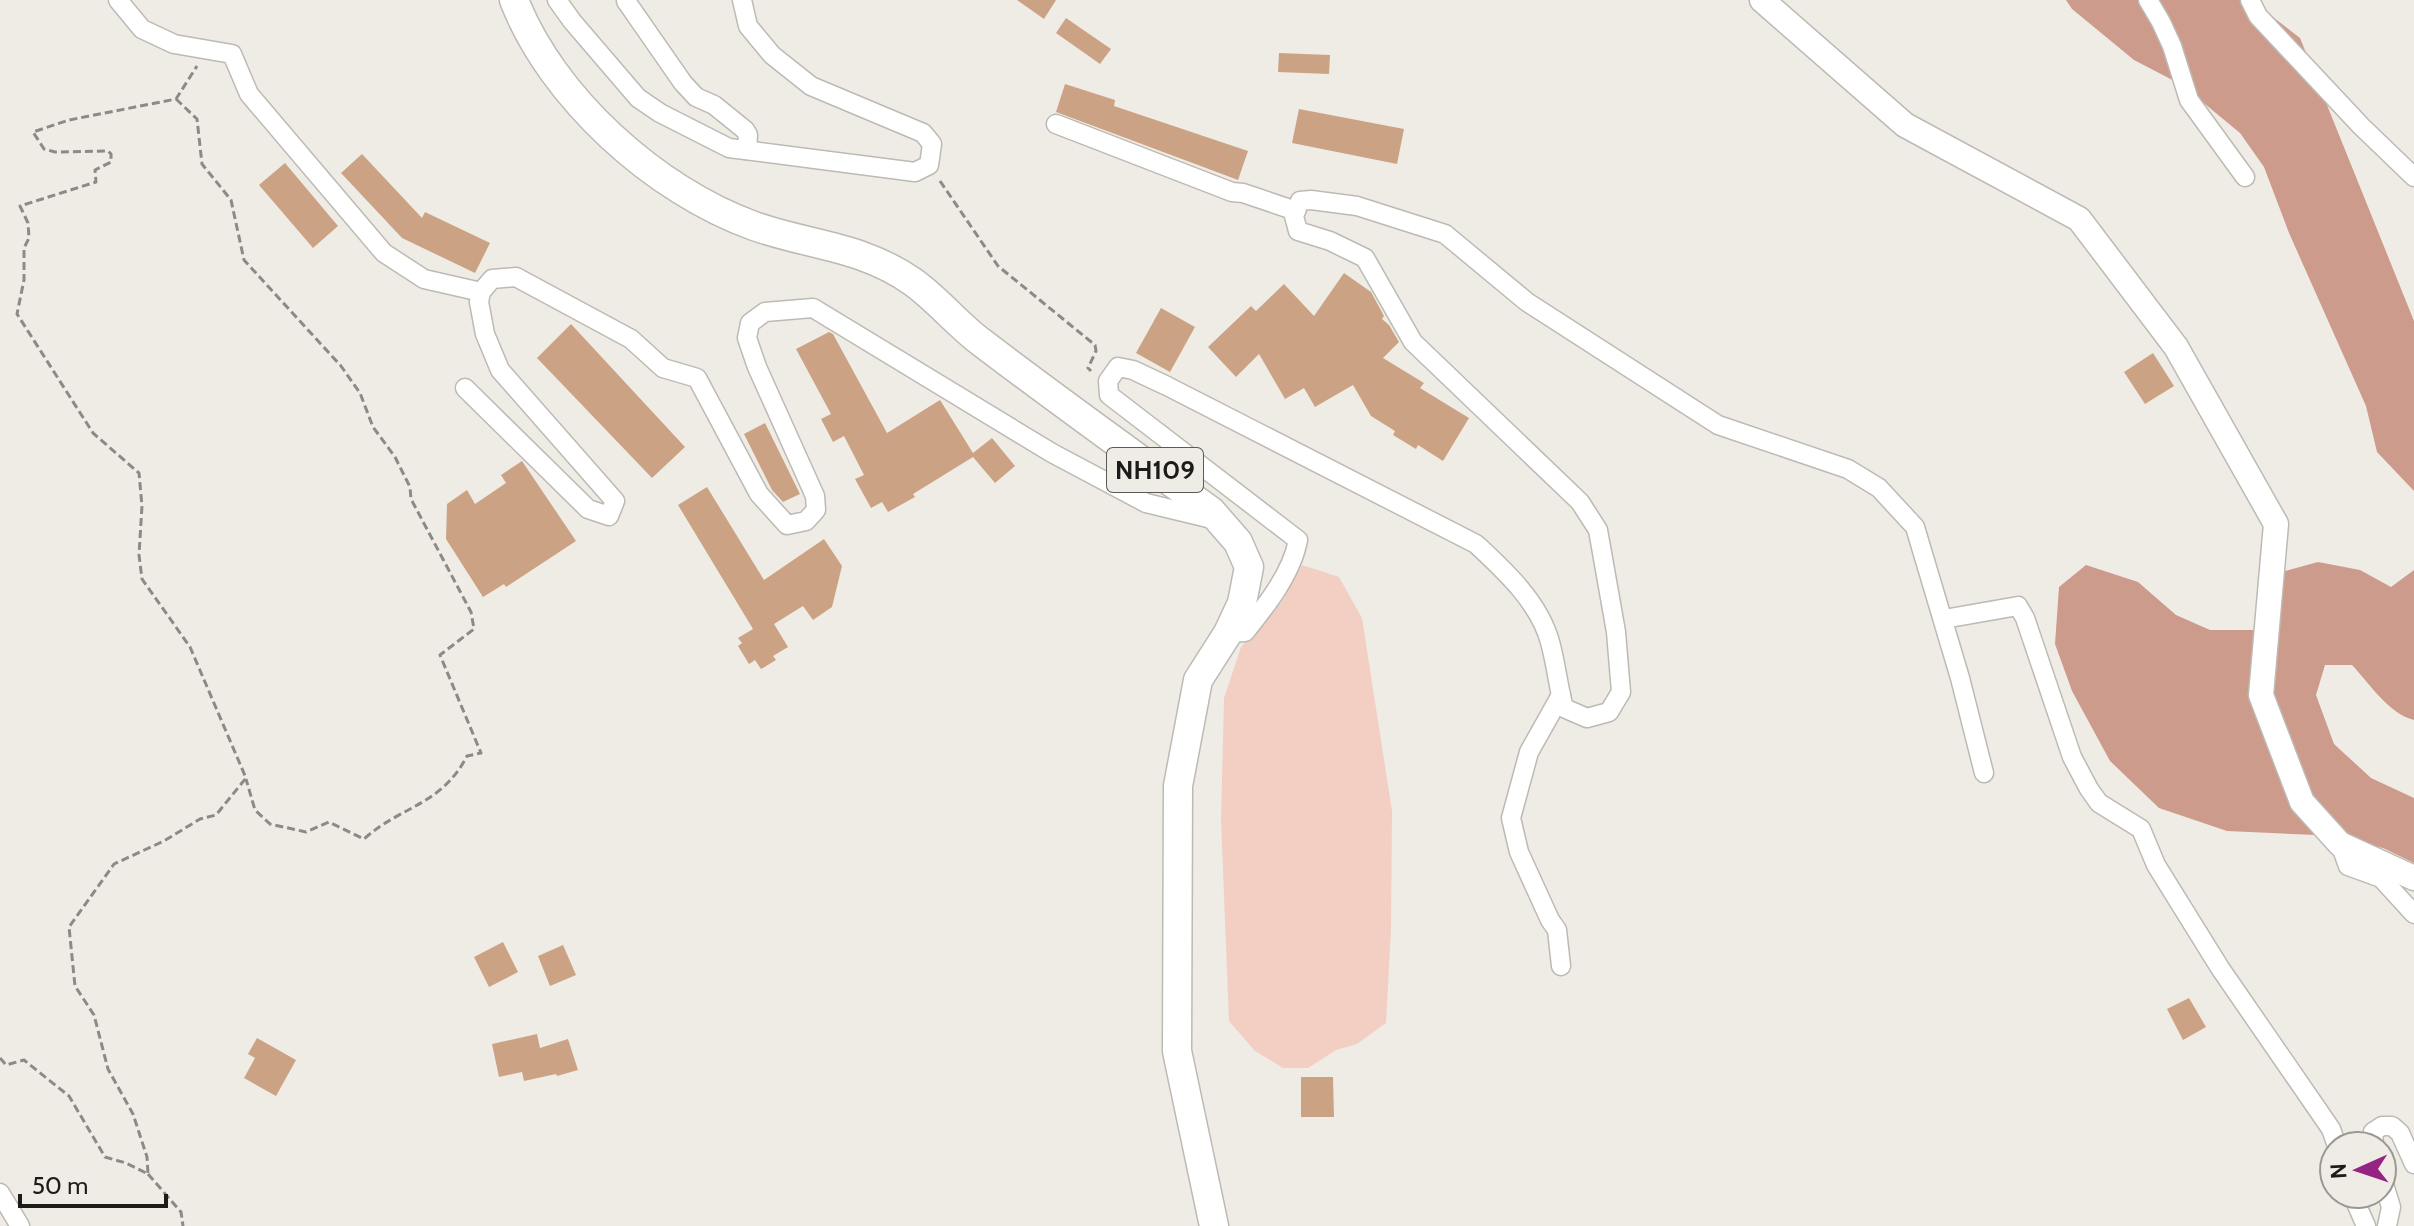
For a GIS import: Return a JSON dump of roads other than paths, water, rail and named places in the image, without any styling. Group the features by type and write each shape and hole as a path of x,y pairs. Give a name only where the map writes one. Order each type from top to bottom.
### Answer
{"highway":[{"name":"NH109","path":"514,0 523,23 554,75 614,141 697,200 754,226 864,254 913,282 978,340 1211,511 1238,542 1249,567 1242,603 1228,633 1198,680 1178,786 1177,1051 1214,1226"}],"main road":[{"path":"1762,0 1905,125 2079,219 2176,347 2276,524 2261,695 2302,802 2340,844 2414,878"}],"street":[{"path":"118,0 142,29 174,44 232,54 249,94 384,253 424,279 481,292"},
{"path":"557,0 638,98 660,113 729,148 915,172 929,165 932,144 923,133 811,86 772,55 748,26 742,0"},
{"path":"2148,0 2172,46 2189,100 2245,177"},
{"path":"2250,0 2258,16 2361,126 2414,177"},
{"path":"626,1 683,83 696,97 714,105 745,130 748,135 747,150"},
{"path":"1056,124 1232,192 1296,211"},
{"path":"2361,126 2414,159"},
{"path":"1228,633 1245,632 1260,614 1295,556 1298,540 1272,517 1121,407 1109,395 1108,381 1118,367 1133,370 1476,544 1508,574 1529,600 1549,639 1564,708 1587,718 1609,712 1621,692 1616,632 1598,530 1580,502 1413,342 1365,258 1330,241 1298,231 1294,216 1300,201 1357,206 1445,234 1527,302 1718,425 1848,469 1879,488 1915,527 1944,619 1984,773"},
{"path":"465,388 588,509 609,516 615,501 500,370 485,334 479,302 481,292 492,279 516,277 631,339 663,368 697,378 759,494 787,525 806,521 816,510 815,496 747,338 750,323 765,312 813,308 1052,453 1132,496 1146,503 1219,520"},
{"path":"1944,619 2018,606 2025,618 2072,757 2089,789 2099,803 2141,829 2164,878 2220,968 2331,1130"},
{"path":"1561,695 1529,752 1511,818 1519,852 1557,930 1561,966"},
{"path":"2340,844 2348,866 2381,878 2414,914"},
{"path":"2376,1130 2382,1126 2392,1126 2397,1130"},
{"path":"2398,1131 2414,1164"},
{"path":"0,1193 20,1226"}]}
